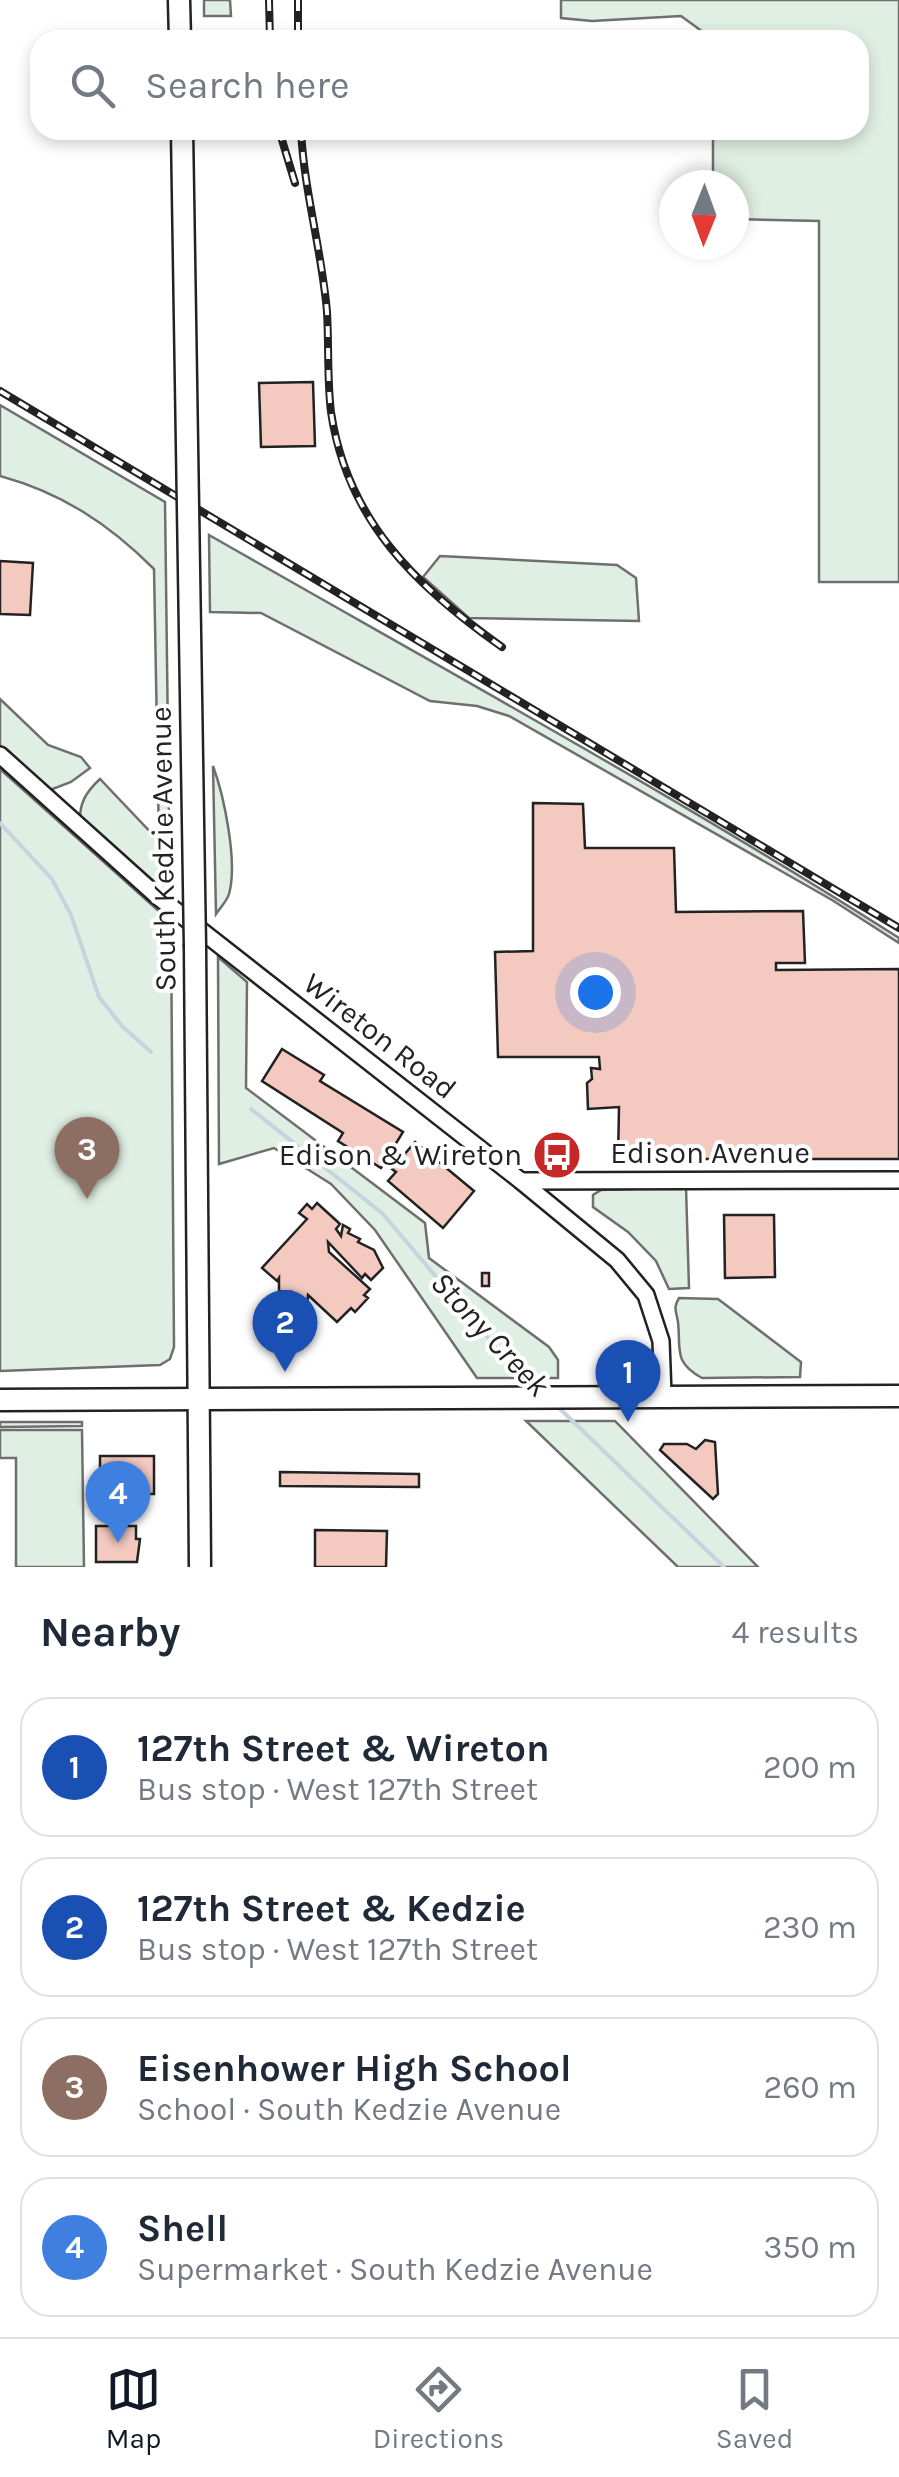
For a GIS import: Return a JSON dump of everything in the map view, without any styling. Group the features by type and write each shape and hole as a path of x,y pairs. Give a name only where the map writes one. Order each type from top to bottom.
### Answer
{"main road":[{"path":"180,0 180,30"},
{"name":"South Kedzie Avenue","path":"182,140 200,1567"},
{"path":"0,1400 899,1396"}],"street":[{"name":"Wireton Road","path":"0,756 157,896 522,1180 617,1260 646,1295 661,1342 664,1395"},
{"name":"Edison Avenue","path":"522,1180 899,1180"}],"green space":[{"path":"204,0 230,0 231,16 204,16"},
{"path":"561,0 899,0 899,582 819,582 819,221 749,219 749,170 713,170 713,140 869,140 869,30 700,30 681,16 592,21 561,18"},
{"path":"0,405 165,502 170,896 80,823 84,798 100,779 159,841 154,569 83,512 44,491 0,476"},
{"path":"209,535 729,833 899,938 899,943 832,900 509,716 477,706 430,701 261,613 210,612"},
{"path":"440,556 617,565 636,578 639,621 469,618 423,577"},
{"path":"0,699 48,745 81,757 90,768 71,782 50,790 0,747"},
{"path":"213,766 225,811 232,865 229,894 216,914"},
{"path":"0,769 171,922 174,1347 170,1359 160,1365 0,1371"},
{"path":"218,957 247,982 246,1088 425,1223 429,1258 549,1347 558,1360 558,1378 477,1378 375,1230 331,1184 274,1148 219,1164"},
{"path":"686,1187 689,1288 669,1289 656,1261 628,1232 593,1207 593,1195 601,1190"},
{"path":"679,1298 718,1299 801,1362 800,1377 702,1378 682,1361 676,1309"},
{"path":"526,1421 615,1421 758,1567 678,1567"},
{"path":"0,1422 82,1422 82,1426 0,1427"},
{"path":"0,1430 82,1430 84,1567 16,1567 16,1458 0,1458"}],"building":[{"path":"313,382 315,446 261,447 259,383"},
{"path":"0,561 33,563 30,615 0,614"},
{"path":"533,803 583,804 585,848 674,848 676,912 803,911 805,963 776,963 776,970 899,969 899,1159 618,1159 619,1107 588,1109 587,1083 592,1079 591,1068 600,1069 599,1057 498,1057 495,952 533,951"},
{"path":"282,1049 324,1075 320,1081 403,1132 381,1168 338,1141 343,1133 262,1081"},
{"path":"415,1142 474,1191 443,1228 388,1181 396,1172 392,1169"},
{"path":"317,1203 340,1224 336,1229 341,1236 343,1225 360,1239 358,1242 374,1250 383,1268 371,1280 365,1274 362,1278 328,1242 329,1252 370,1289 364,1295 368,1298 355,1312 351,1308 337,1322 308,1295 307,1307 291,1307 292,1292 279,1291 279,1278 277,1281 262,1268 307,1219 299,1213 307,1204 312,1209"},
{"path":"724,1215 774,1215 775,1277 725,1278"},
{"path":"482,1273 489,1273 489,1286 482,1286"},
{"path":"705,1440 715,1442 718,1494 713,1499 660,1450 664,1444 687,1444 696,1449"},
{"path":"100,1456 154,1456 154,1494 100,1494"},
{"path":"280,1472 419,1474 419,1487 280,1486"},
{"path":"96,1526 136,1526 136,1539 140,1539 137,1562 96,1562"},
{"path":"315,1530 387,1531 386,1567 315,1567"}],"waterway":[{"name":"Stony Creek","path":"0,823 52,879 71,915 99,997 122,1026 151,1052"},
{"name":"Stony Creek","path":"251,1109 382,1213 499,1351 540,1390"},
{"name":"Stony Creek","path":"558,1407 724,1567"}],"railway":[{"path":"269,0 270,30"},
{"path":"298,0 298,30"},
{"path":"282,140 295,183"},
{"path":"302,140 327,312 331,412 339,451 370,518 391,548 442,600 502,647"},
{"path":"0,391 899,928"}],"place":[{"name":"Edison & Wireton","path":"557,1155"},
{"name":"Eisenhower High School","path":"87,1199"},
{"name":"127th Street & Kedzie","path":"285,1372"},
{"name":"127th Street & Wireton","path":"628,1422"},
{"name":"Shell","path":"118,1543"}]}
